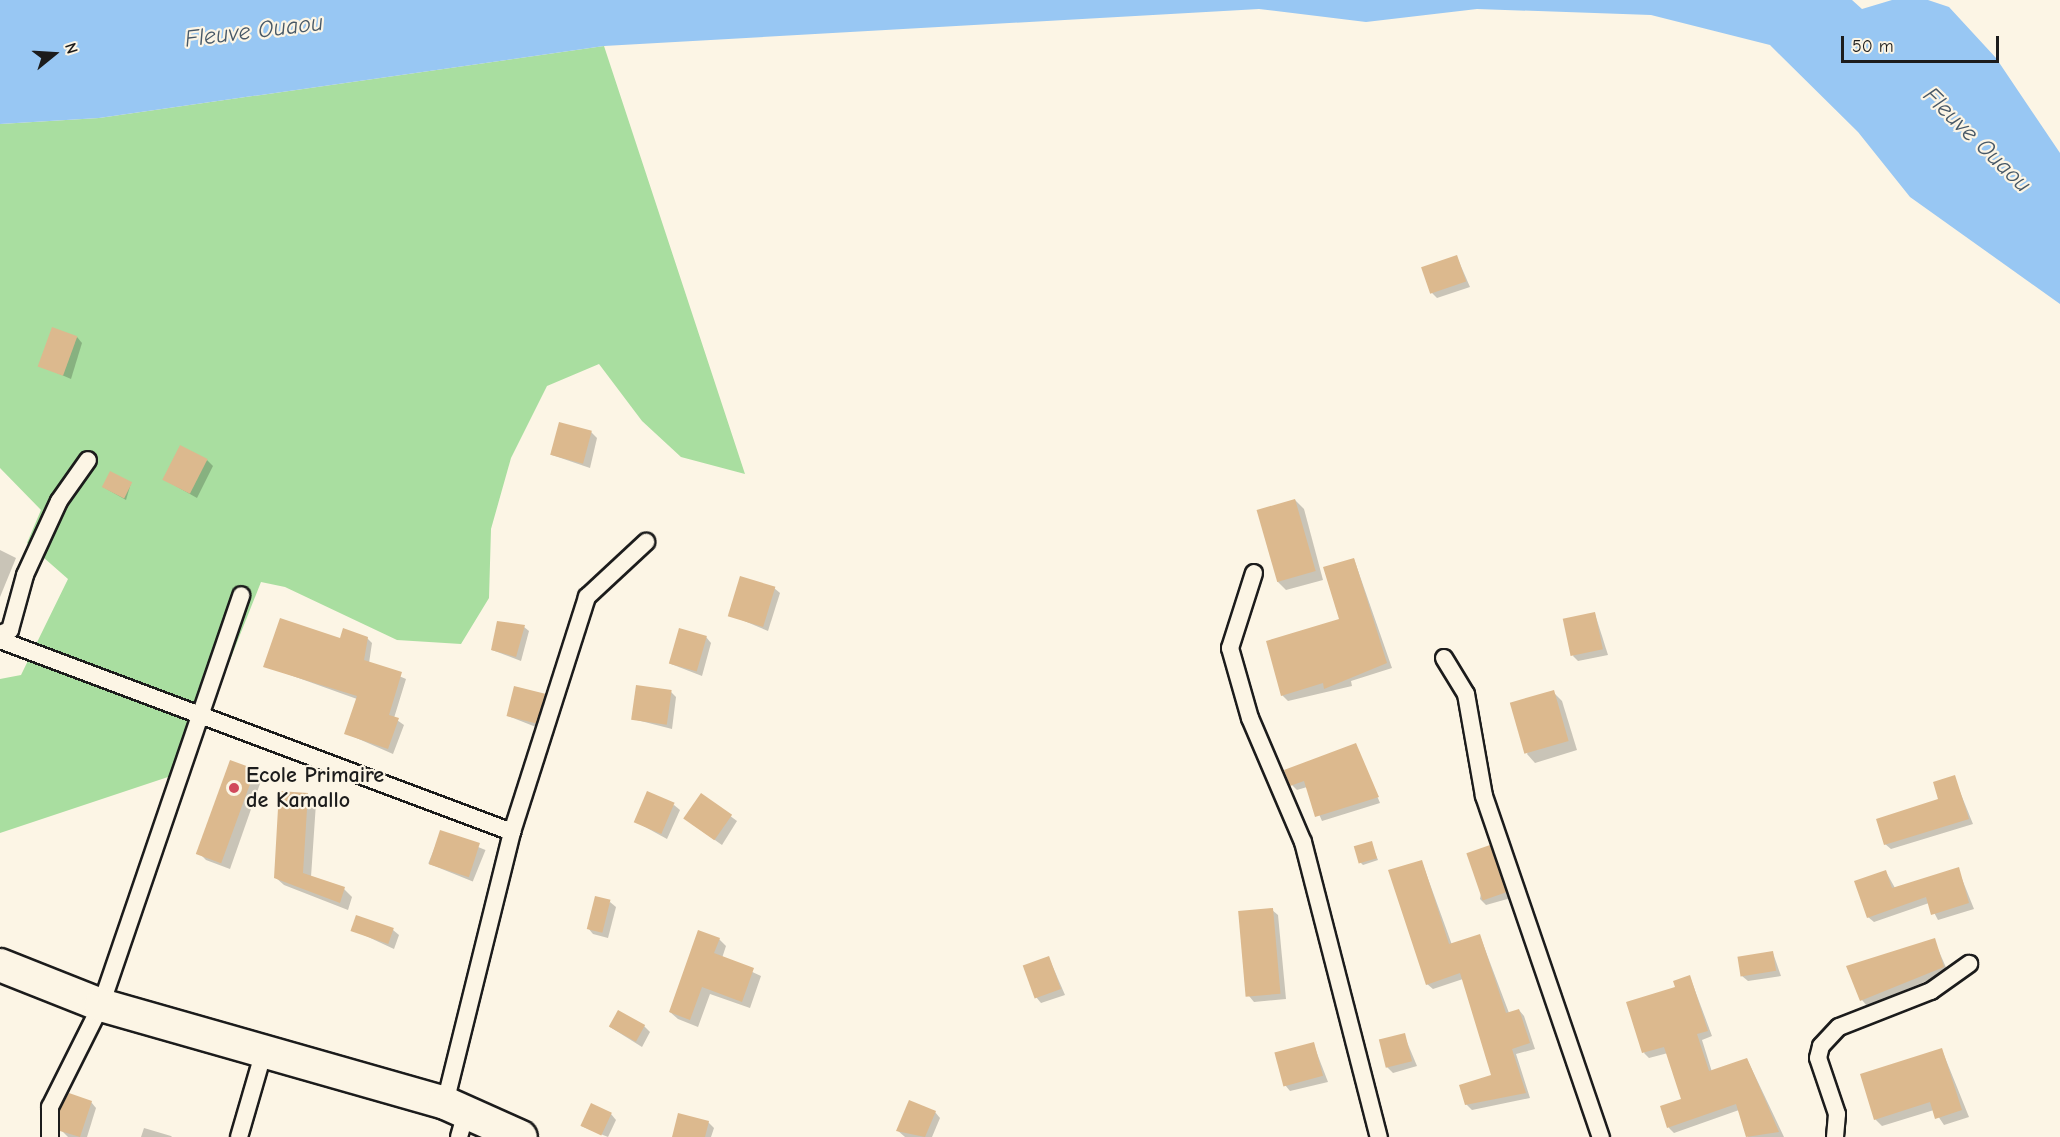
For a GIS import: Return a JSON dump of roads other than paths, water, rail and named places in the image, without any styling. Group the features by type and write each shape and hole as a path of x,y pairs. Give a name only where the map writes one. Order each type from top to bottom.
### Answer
{"highway":[{"path":"0,965 101,1005 264,1051 521,1137"}],"street":[{"path":"0,634 10,630 25,575 58,501 88,460"},
{"path":"457,1117 512,832 587,597 646,542"},
{"path":"1254,573 1230,648 1250,718 1303,842 1379,1137"},
{"path":"50,1137 50,1107 101,1005 199,712 241,595"},
{"path":"0,640 199,712 512,832"},
{"path":"1444,658 1466,694 1484,796 1601,1137"},
{"path":"1835,1137 1837,1114 1818,1058 1821,1046 1839,1027 1931,991 1969,964"},
{"path":"239,1137 264,1051"}],"water":[{"name":"Fleuve Ouaou","path":"0,0 1852,0 1862,9 1892,0 1928,0 1949,7 1996,58 2060,153 2060,304 1910,197 1858,132 1770,45 1651,15 1477,9 1366,22 1259,9 604,46 99,118 0,124"}],"place":[{"name":"Ecole Primaire de Kamallo","path":"234,788"}]}
